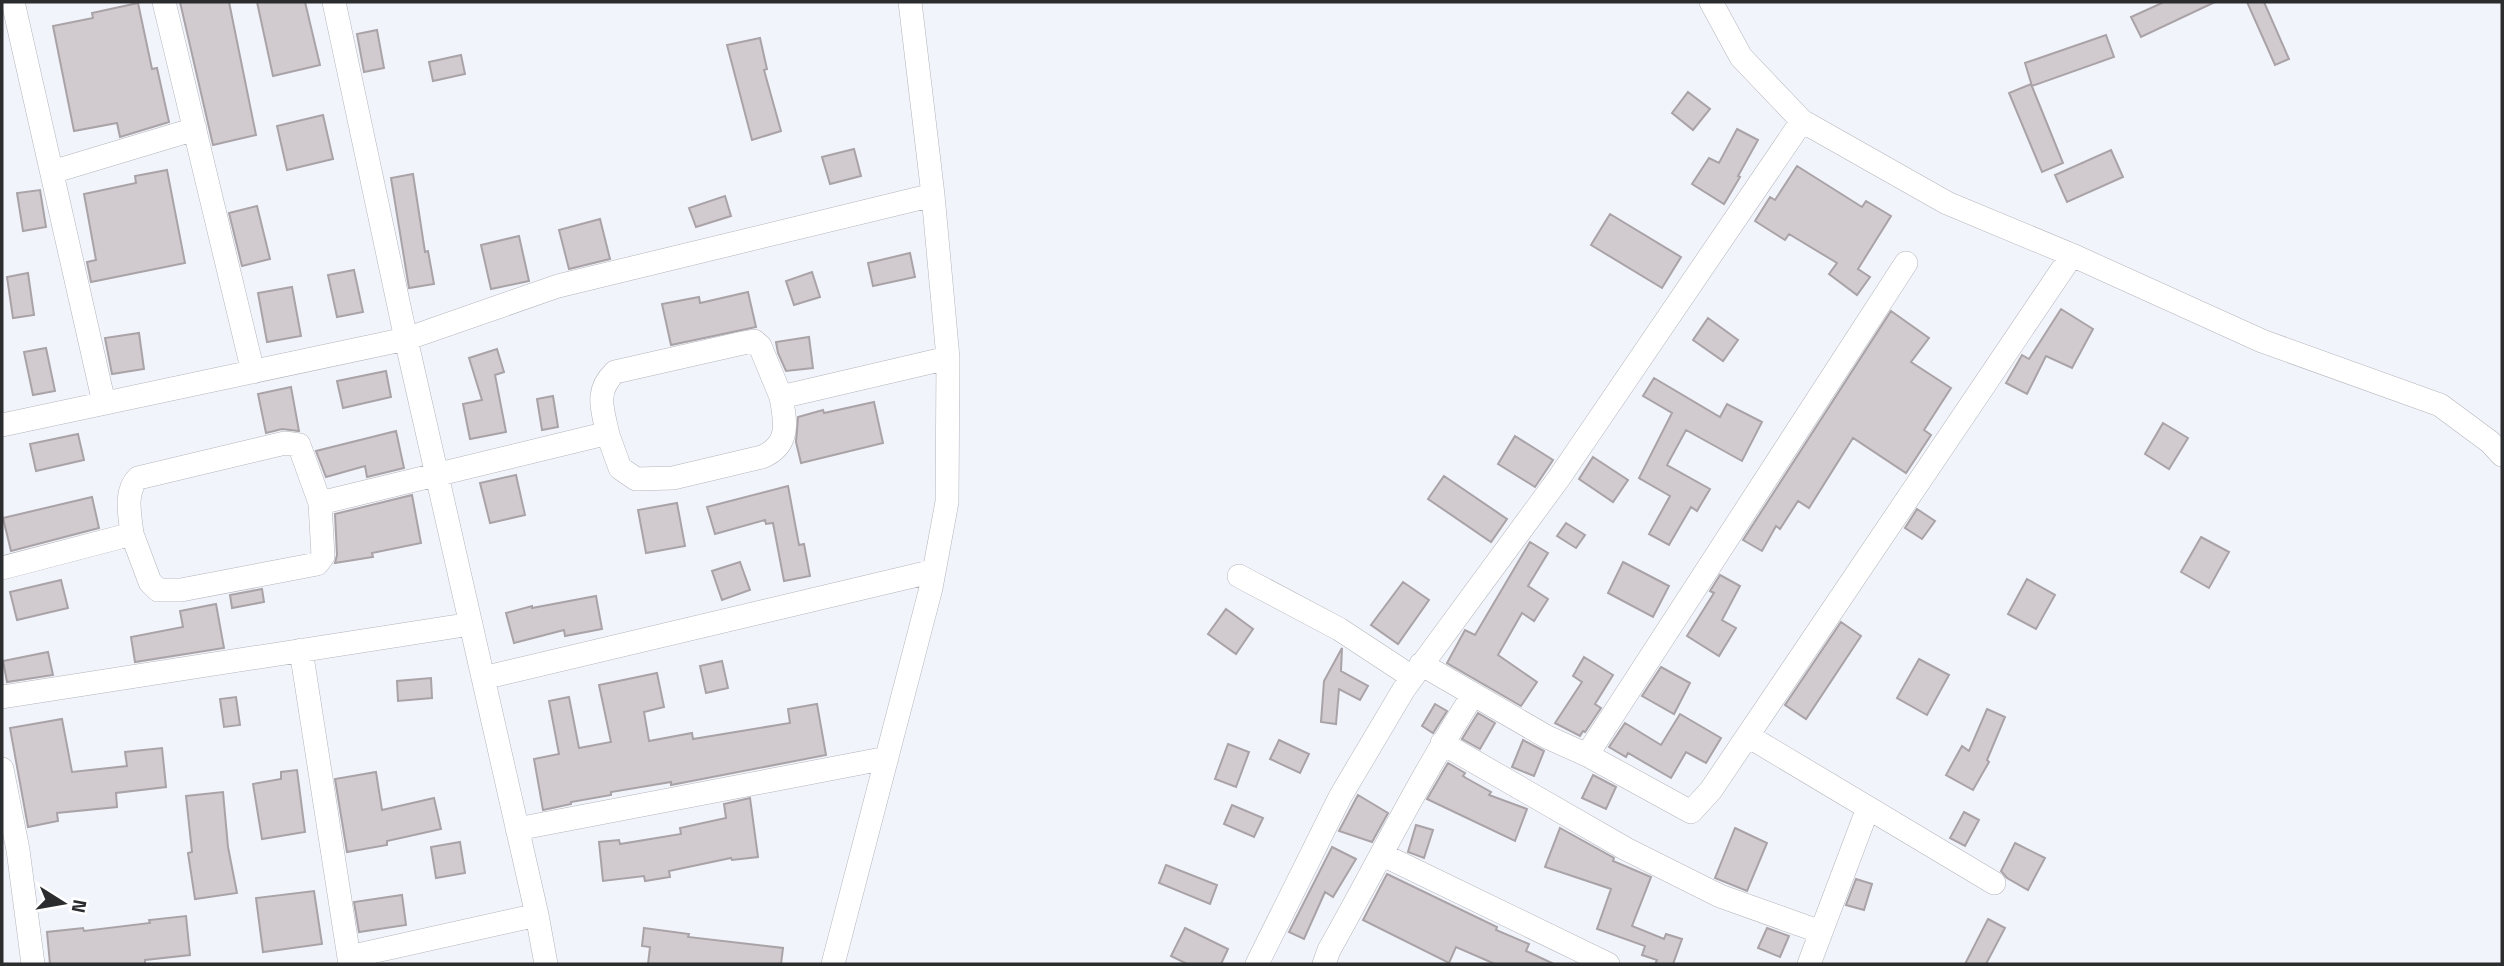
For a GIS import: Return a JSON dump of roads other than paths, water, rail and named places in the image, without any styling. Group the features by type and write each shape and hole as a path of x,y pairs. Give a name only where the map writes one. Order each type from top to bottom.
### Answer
{"street":[{"path":"13,2 104,403"},
{"path":"164,2 253,372"},
{"path":"334,2 406,339 546,964"},
{"path":"833,964 934,571 947,502 948,358 933,195 910,2"},
{"path":"1711,2 1741,57 1802,121 1947,203 2072,255 2262,341 2440,405 2502,454"},
{"path":"1257,964 1340,797 1416,670 1559,478 1802,121"},
{"path":"52,172 195,129"},
{"path":"2,425 406,339 558,286 933,195"},
{"path":"1239,576 1416,670 1473,695 1691,812 1711,790 1748,736 2072,255"},
{"path":"1587,755 1906,263"},
{"path":"754,341 760,346 781,397 783,438 775,451 762,457 673,478 636,479 620,468 608,435 601,397 605,382 615,372 754,341"},
{"path":"781,397 948,358"},
{"path":"320,503 608,435"},
{"path":"293,443 299,445 320,503 323,556 317,564 181,590 158,590 150,582 132,534 129,497 131,485 138,478 293,443"},
{"path":"2,568 132,534"},
{"path":"483,678 934,571"},
{"path":"2,697 471,624"},
{"path":"301,650 349,960 537,915"},
{"path":"1324,964 1329,950 1442,743 1473,695"},
{"path":"1748,736 1994,883"},
{"path":"1442,743 1626,849 1720,896 1821,932"},
{"path":"517,829 887,758"},
{"path":"2,769 10,852 33,964"},
{"path":"1810,964 1868,808"},
{"path":"1383,855 1608,964"}]}
